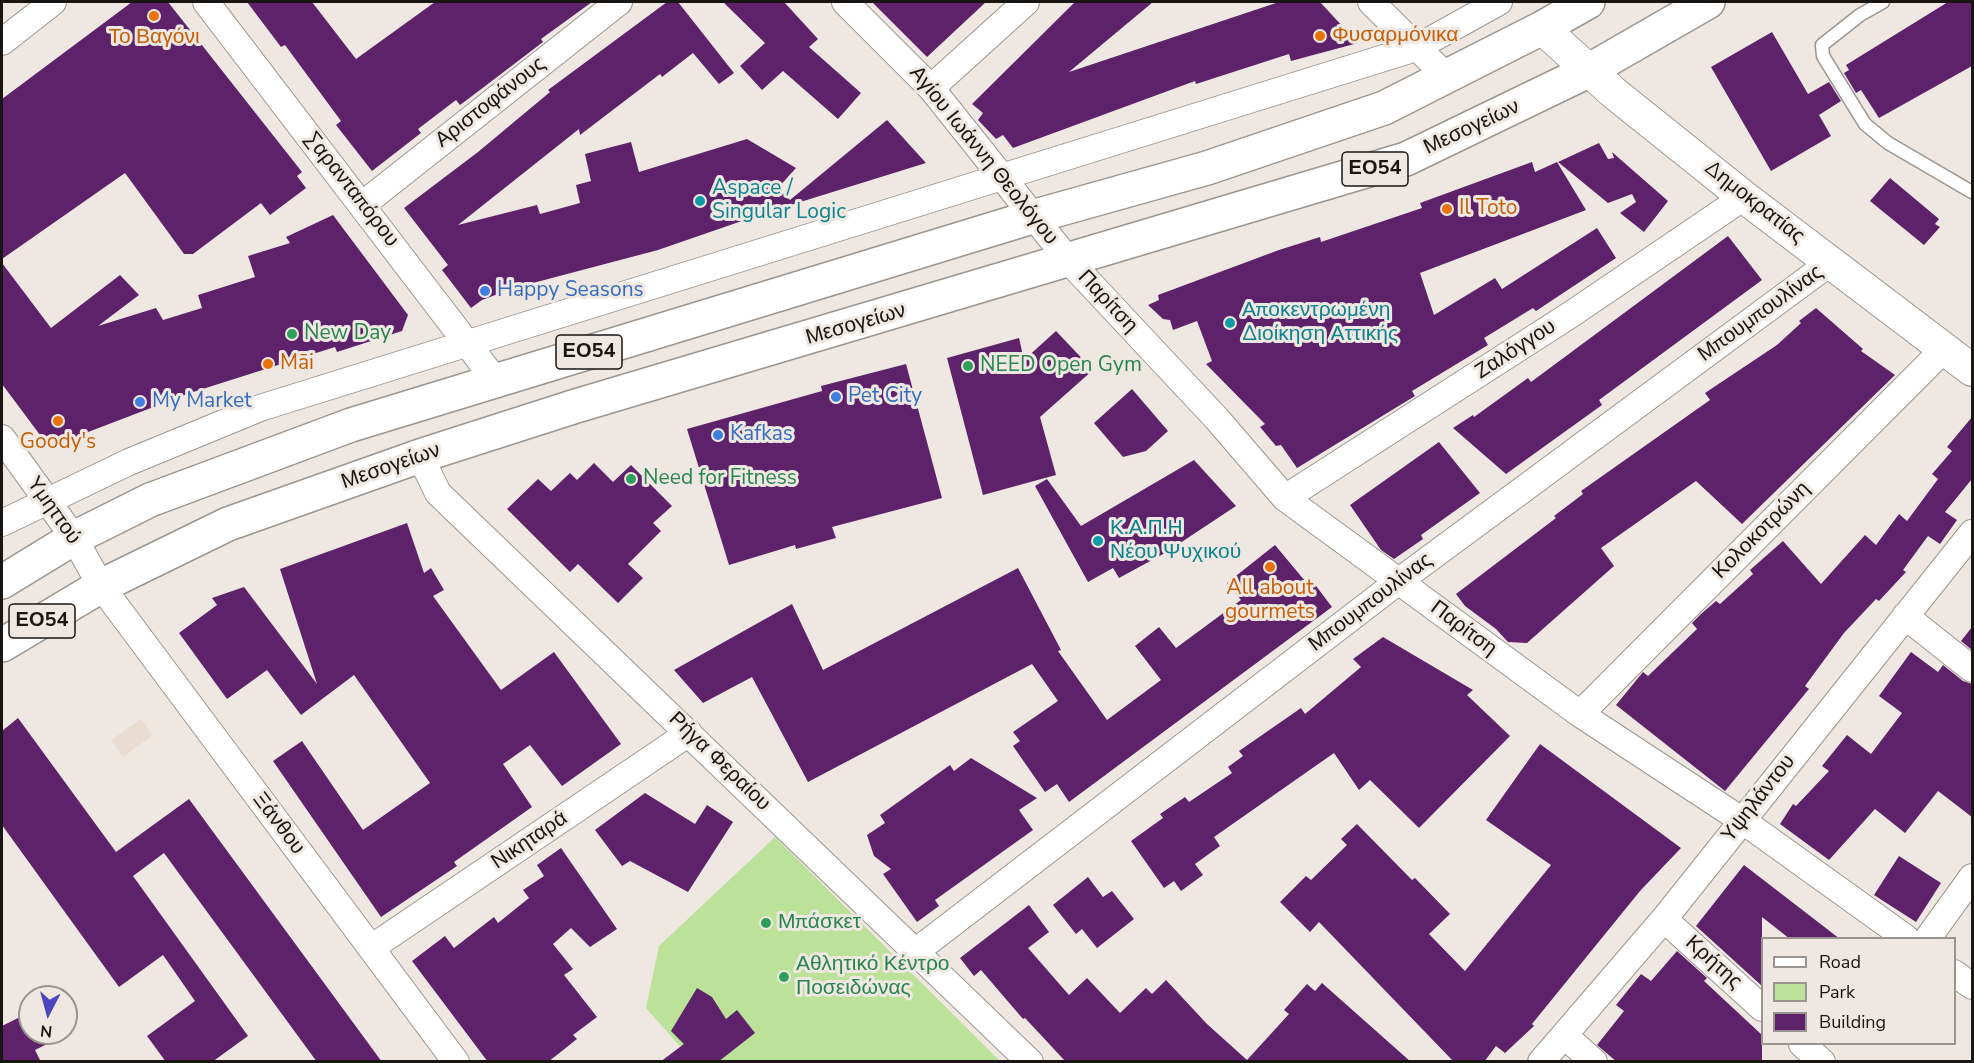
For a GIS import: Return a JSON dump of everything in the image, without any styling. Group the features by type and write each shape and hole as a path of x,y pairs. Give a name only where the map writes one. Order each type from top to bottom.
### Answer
{"main road":[{"name":"ΕΟ54","path":"2,582 74,538 165,494 351,425 1032,217 1289,142 1384,108 1542,28 1588,2"},
{"name":"Μεσογείων","path":"2,645 101,586 228,524 420,456 576,406 1406,159 1588,71 1708,2"}],"street":[{"path":"2,42 53,2"},
{"name":"Σαρανταπόρου","path":"206,2 495,380"},
{"name":"Αριστοφάνους","path":"362,205 619,2"},
{"name":"Αγίου Ιωάννη Θεολόγου","path":"844,2 931,88 1069,261"},
{"path":"931,88 1026,2"},
{"path":"1371,2 1447,77"},
{"path":"2,523 145,455 260,408 467,341 1416,48 1499,2"},
{"name":"Δημοκρατίας","path":"1542,28 1588,71 1744,197 1972,370"},
{"name":"Ζαλόγγου","path":"1285,498 1570,315 1744,197"},
{"name":"Παρίτση","path":"1069,261 1209,411 1285,498 1580,714 1743,820 1903,937"},
{"name":"Μπουμπουλίνας","path":"915,952 1399,581 1831,262"},
{"name":"Κολοκοτρώνη","path":"1580,714 1945,348"},
{"name":"Υμηττού","path":"2,438 74,538 101,586"},
{"name":"Ρήγα Φεραίου","path":"420,456 438,494 690,733 1030,1062"},
{"name":"Υψηλάντου","path":"1541,1062 1664,919 1972,533"},
{"name":"Ξάνθου","path":"101,586 456,1062"},
{"path":"1905,616 1972,669"},
{"name":"Νικηταρά","path":"371,948 690,733"},
{"path":"1929,937 1972,877"},
{"name":"Κρήτης","path":"1664,919 1761,1007"},
{"path":"1956,974 1972,986"},
{"path":"1564,1035 1594,1062"},
{"path":"1803,1045 1822,1062"}],"lane":[{"path":"1883,2 1860,15 1822,45 1823,56 1865,124 1888,143 1972,192"}],"shaded area":[{"path":"141,719 153,735 123,757 111,740"}],"green space":[{"name":"Αθλητικό Κέντρο Ποσειδώνας","path":"775,837 1000,1061 693,1061 646,1008 659,946"}],"building":[{"path":"132,2 168,2 302,172 297,176 306,188 270,215 261,203 193,254 184,254 125,173 2,259 2,99"},
{"path":"247,2 312,2 356,59 435,2 592,2 541,39 543,42 460,105 456,100 418,129 421,133 372,171 336,125 341,121 285,45 281,47"},
{"path":"667,2 678,2 734,73 719,84 693,53 662,77 660,74 580,135 579,129 458,225 537,205 540,214 580,203 576,185 591,181 585,154 631,142 639,172 747,139 796,168 778,188 790,200 887,120 926,163 765,213 658,250 514,288 482,300 471,308 442,270 448,265 404,208 478,152 550,92 548,90"},
{"path":"723,2 784,2 818,39 809,47 861,93 838,119 783,71 762,90 740,66 765,43"},
{"path":"872,2 986,2 927,57"},
{"path":"1075,2 1153,2 1069,72 1279,2 1320,2 1358,43 1291,61 1289,54 1196,84 1195,81 1013,148 1003,135 996,139 978,120 983,113 972,104"},
{"path":"1948,2 1972,2 1972,66 1879,118 1861,90 1856,93 1844,73 1849,70 1846,65"},
{"path":"1772,32 1808,94 1829,82 1841,101 1819,115 1831,136 1771,171 1711,67"},
{"path":"1599,143 1608,159 1614,158 1612,152 1668,201 1644,232 1620,213 1636,202 1632,194 1608,203 1558,162"},
{"path":"1532,162 1535,172 1557,162 1586,210 1420,273 1434,315 1495,278 1502,289 1597,228 1616,258 1536,311 1533,308 1484,338 1488,345 1412,391 1415,396 1297,468 1281,445 1276,446 1260,427 1265,424 1206,364 1212,361 1197,321 1173,330 1170,320 1163,319 1148,305 1159,300 1158,295 1279,250 1320,237 1321,242 1422,208 1420,203"},
{"path":"1890,178 1939,219 1935,224 1940,227 1924,245 1870,201"},
{"path":"333,215 408,315 402,331 337,352 335,347 190,393 49,447 2,384 2,263 51,328 120,275 139,295 98,326 156,308 163,320 202,308 198,295 255,277 248,256 290,243 286,237"},
{"path":"1728,236 1762,280 1599,400 1602,405 1506,474 1453,428 1473,415 1474,417 1528,378 1531,382"},
{"path":"1816,308 1863,349 1861,351 1895,375 1742,524 1696,481 1601,548 1614,566 1527,643 1508,642 1496,629 1465,606 1456,594 1556,518 1554,516 1583,494 1581,491 1710,400 1705,393 1777,345 1801,323 1799,321"},
{"path":"1056,331 1093,370 1040,417 1056,475 983,495 947,358 1019,338 1024,360"},
{"path":"906,364 942,498 832,527 836,538 796,549 795,545 729,565 687,429 822,391 821,386"},
{"path":"1132,389 1168,431 1146,451 1123,457 1094,423"},
{"path":"1972,417 1972,479 1945,512 1957,520 1940,544 1928,536 1903,570 1906,572 1844,633 1805,686 1809,689 1725,791 1616,705 1643,672 1648,676 1697,629 1692,623 1701,614 1716,601 1720,604 1753,574 1750,570 1783,541 1821,584 1865,535 1876,545 1899,514 1907,521 1938,479 1932,474 1952,451 1947,447"},
{"path":"1439,442 1480,493 1421,535 1423,539 1394,559 1381,550 1350,505"},
{"path":"1194,460 1236,506 1165,553 1119,578 1113,568 1088,582 1035,486 1047,479 1081,526"},
{"path":"594,463 613,482 631,465 672,506 653,523 661,531 628,564 643,578 618,603 578,564 570,572 507,509 538,479 551,491 570,473 577,480"},
{"path":"407,523 424,573 431,568 444,590 433,596 501,690 554,652 621,744 562,786 530,745 503,764 532,807 454,862 457,866 381,917 273,761 302,741 363,830 430,783 354,675 301,715 267,670 227,699 179,633 217,605 212,598 244,587 317,684 280,569"},
{"path":"1275,545 1305,581 1310,578 1332,607 1069,802 1057,784 1045,792 1013,746 1020,741 1013,732 1058,701 1032,664 808,782 752,677 703,703 674,670 792,604 823,670 1018,568 1061,650 1058,651 1107,720 1161,680 1135,646 1159,627 1176,648 1241,600 1227,583"},
{"path":"1972,627 1972,650 1961,641"},
{"path":"1383,637 1473,690 1467,695 1510,736 1419,828 1370,780 1359,790 1334,753 1214,837 1220,846 1195,864 1203,875 1181,891 1174,881 1164,888 1131,841 1163,818 1160,814 1185,797 1189,802 1232,773 1228,767 1243,756 1239,751 1301,708 1305,714 1361,667 1353,659"},
{"path":"1911,652 1938,672 1943,665 1963,681 1972,684 1972,817 1938,791 1905,833 1875,809 1829,860 1780,824 1793,804 1796,806 1829,771 1822,766 1847,735 1871,754 1902,713 1879,696"},
{"path":"18,718 116,852 189,799 382,1062 317,1062 164,853 133,876 248,1036 212,1062 166,1062 147,1036 195,1001 163,955 119,987 2,825 2,731"},
{"path":"1540,744 1681,848 1640,891 1532,1024 1534,1026 1505,1053 1496,1046 1484,1062 1454,1062 1319,922 1310,932 1280,902 1306,876 1311,880 1347,845 1341,839 1357,824 1412,880 1415,878 1450,914 1429,934 1465,971 1551,865 1486,820"},
{"path":"971,758 1037,798 1019,810 1033,830 935,900 939,906 917,922 883,874 891,869 874,856 867,835 885,823 880,815 950,765 954,771"},
{"path":"645,793 695,824 707,805 733,822 688,892 630,861 622,866 595,830"},
{"path":"561,848 617,929 590,947 571,928 553,944 573,969 564,975 597,1017 573,1035 577,1039 548,1062 488,1062 412,961 445,936 454,948 494,917 498,923 529,898 523,890 544,876 537,865"},
{"path":"1899,856 1941,883 1916,922 1874,895"},
{"path":"1744,865 1837,937 1787,937 1762,917 1761,985 1696,926"},
{"path":"1088,877 1103,897 1112,891 1134,919 1097,948 1082,929 1076,934 1053,905"},
{"path":"1029,905 1049,932 1028,948 1069,995 1087,978 1120,1013 1146,988 1152,994 1166,980 1207,1024 1247,1060 1289,1014 1284,1010 1307,984 1315,991 1322,983 1411,1062 1066,1062 1025,1018 1023,1019 981,970 974,976 960,958"},
{"path":"1677,951 1707,978 1704,981 1761,1034 1762,1062 1617,1062 1597,1045 1624,1011 1616,1005 1641,974 1651,981"},
{"path":"697,988 712,997 726,1019 737,1010 755,1033 718,1062 660,1062 684,1044 671,1031"},
{"path":"18,1018 18,1045 45,1045 35,1050 41,1062 2,1062 2,1026"}],"place":[{"name":"Το Βαγόνι","path":"154,16"},
{"name":"Φυσαρμόνικα","path":"1320,36"},
{"name":"Aspace / Singular Logic","path":"700,201"},
{"name":"Il Toto","path":"1447,209"},
{"name":"Happy Seasons","path":"485,291"},
{"name":"Αποκεντρωμένη Διοίκηση Αττικής","path":"1230,323"},
{"name":"New Day","path":"292,334"},
{"name":"Māi","path":"268,364"},
{"name":"NEED Open Gym","path":"968,366"},
{"name":"Pet City","path":"836,397"},
{"name":"My Market","path":"140,402"},
{"name":"Goody's","path":"58,421"},
{"name":"Kafkas","path":"718,435"},
{"name":"Need for Fitness","path":"631,479"},
{"name":"Κ.Α.Π.Η Νέου Ψυχικού","path":"1098,541"},
{"name":"All about gourmets","path":"1270,567"},
{"name":"Μπάσκετ","path":"766,923"},
{"name":"Αθλητικό Κέντρο Ποσειδώνας","path":"784,977"}]}
